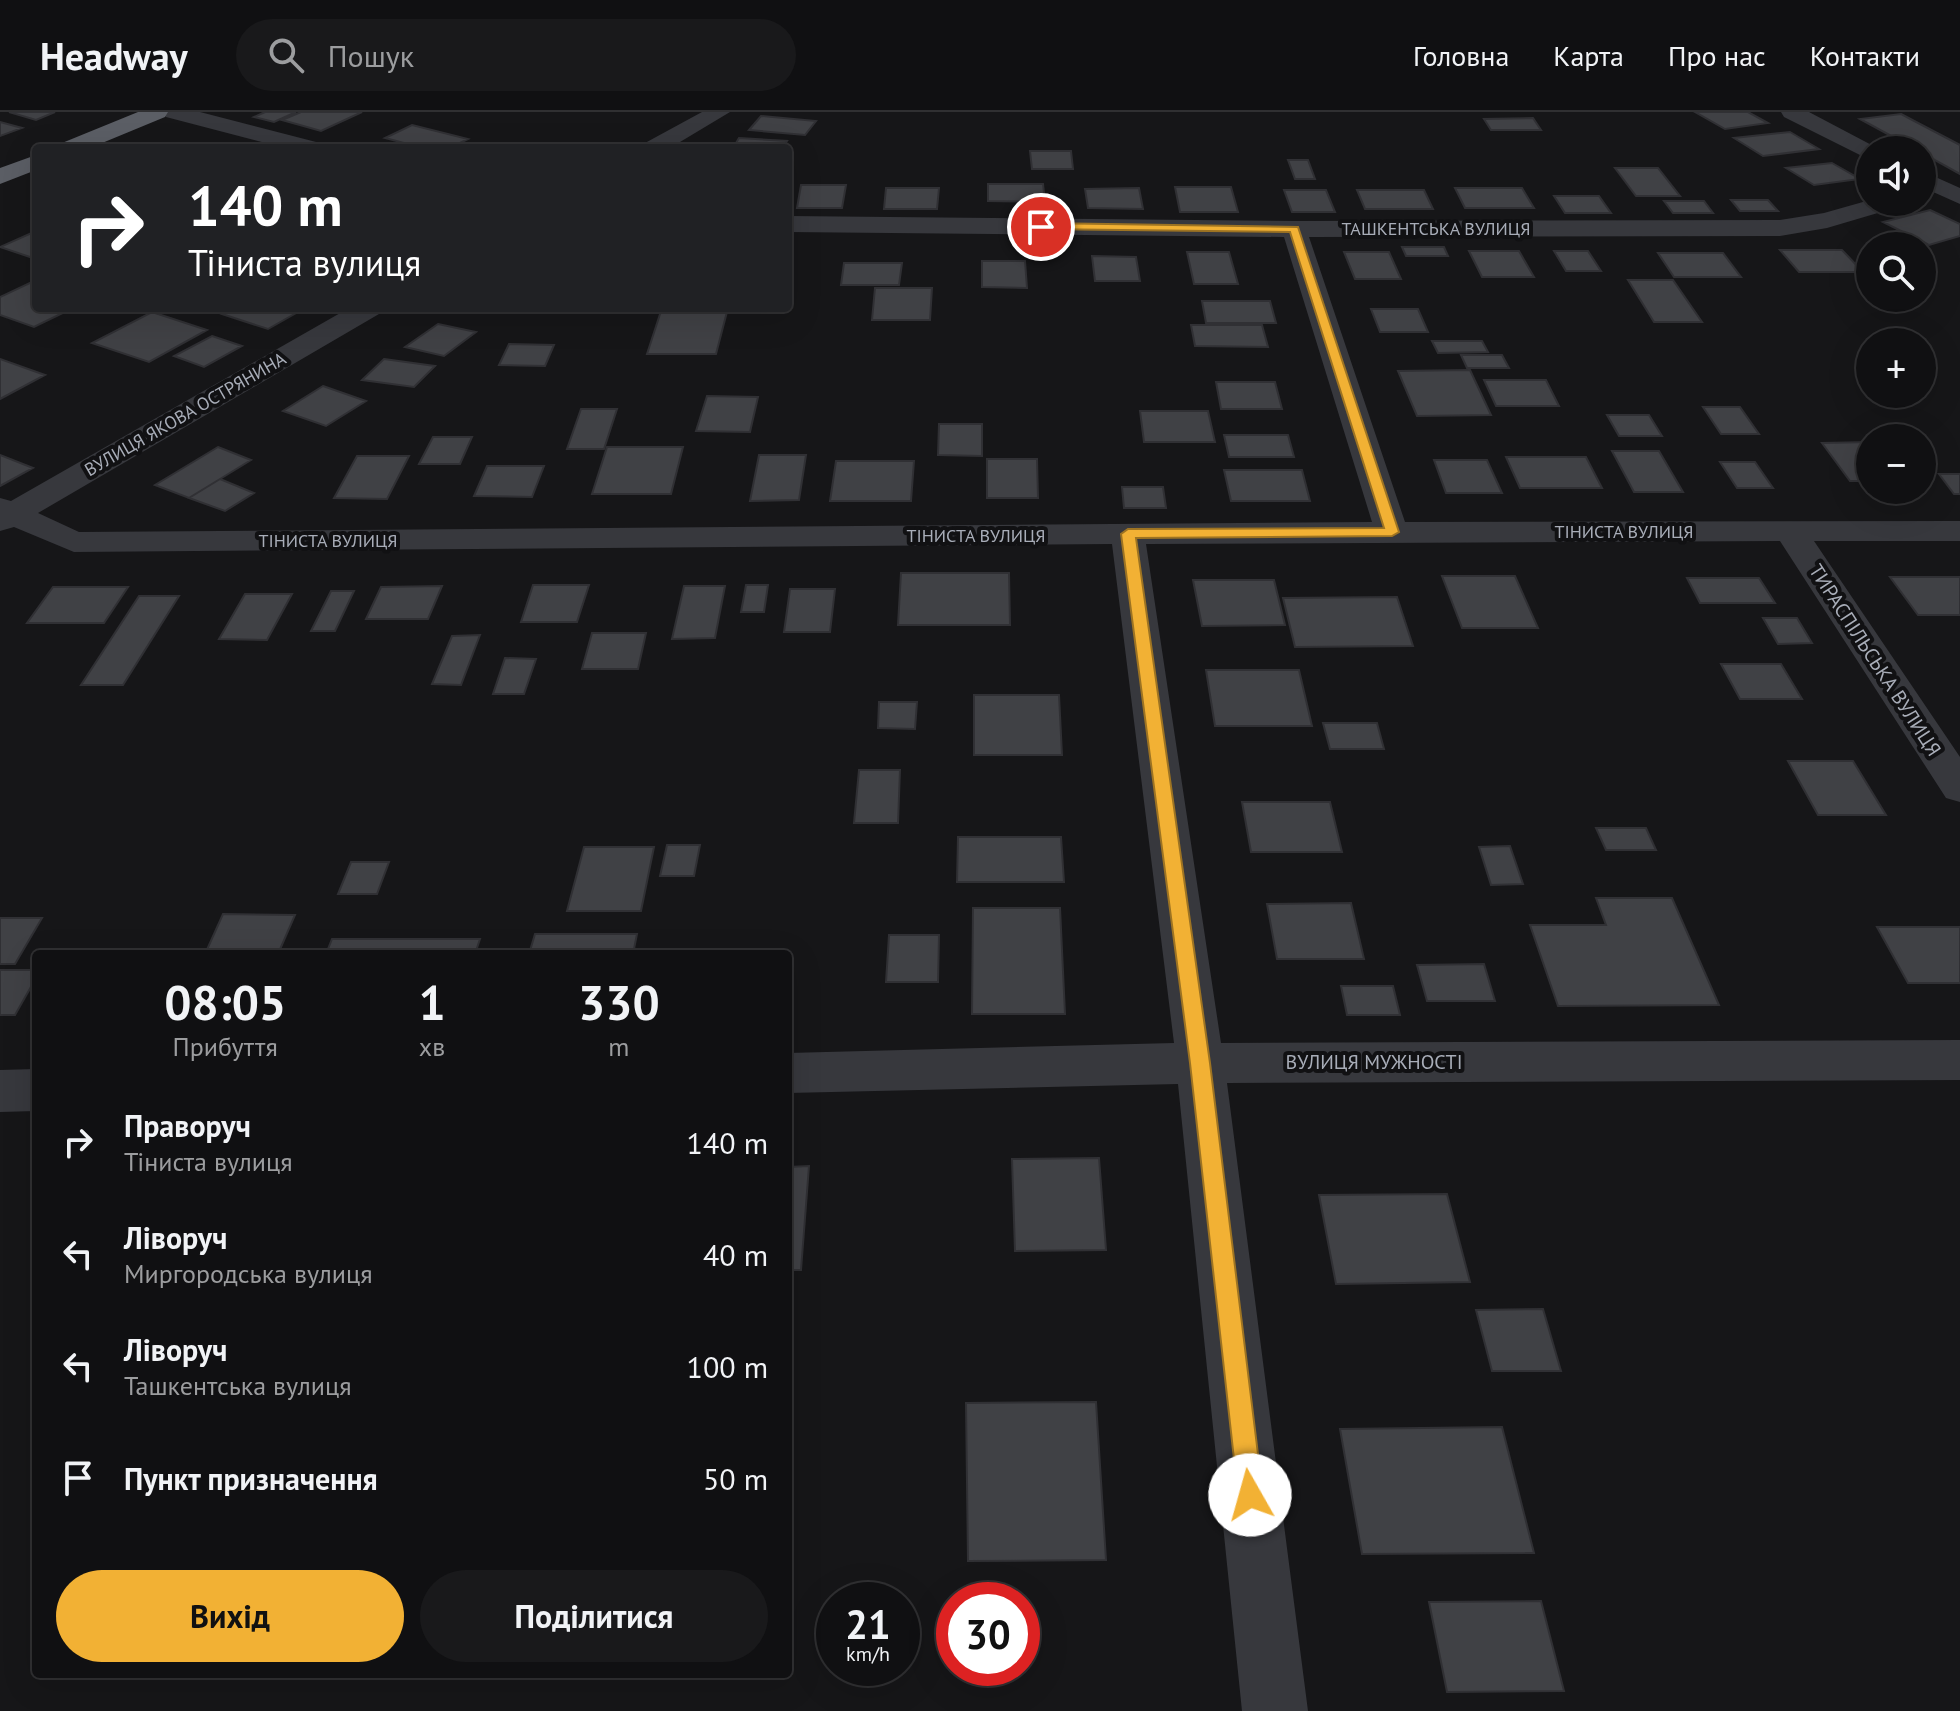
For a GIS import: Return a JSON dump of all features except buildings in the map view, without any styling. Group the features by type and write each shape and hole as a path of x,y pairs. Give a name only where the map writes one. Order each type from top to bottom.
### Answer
{"highway":[{"path":"80,144 157,112"},
{"path":"0,177 32,164"}],"street":[{"path":"174,112 297,144"},
{"path":"660,144 719,112"},
{"path":"1792,112 1856,144"},
{"name":"ТАШКЕНТСЬКА ВУЛИЦЯ","path":"792,224 1294,229 1780,228 1856,212"},
{"path":"1294,229 1392,532"},
{"name":"ВУЛИЦЯ ЯКОВА ОСТРЯНИНА","path":"5,514 362,312"},
{"name":"ТІНИСТА ВУЛИЦЯ","path":"5,514 74,542 1960,531"},
{"name":"ТИРАСПІЛЬСЬКА ВУЛИЦЯ","path":"1790,531 1960,788"},
{"path":"1128,534 1200,1063 1275,1711"},
{"name":"ВУЛИЦЯ МУЖНОСТІ","path":"792,1073 1200,1063 1960,1060"},
{"path":"0,1091 32,1090"}],"route":[{"path":"1041,227 1294,229 1392,532 1128,534 1200,1063 1250,1495"}]}
